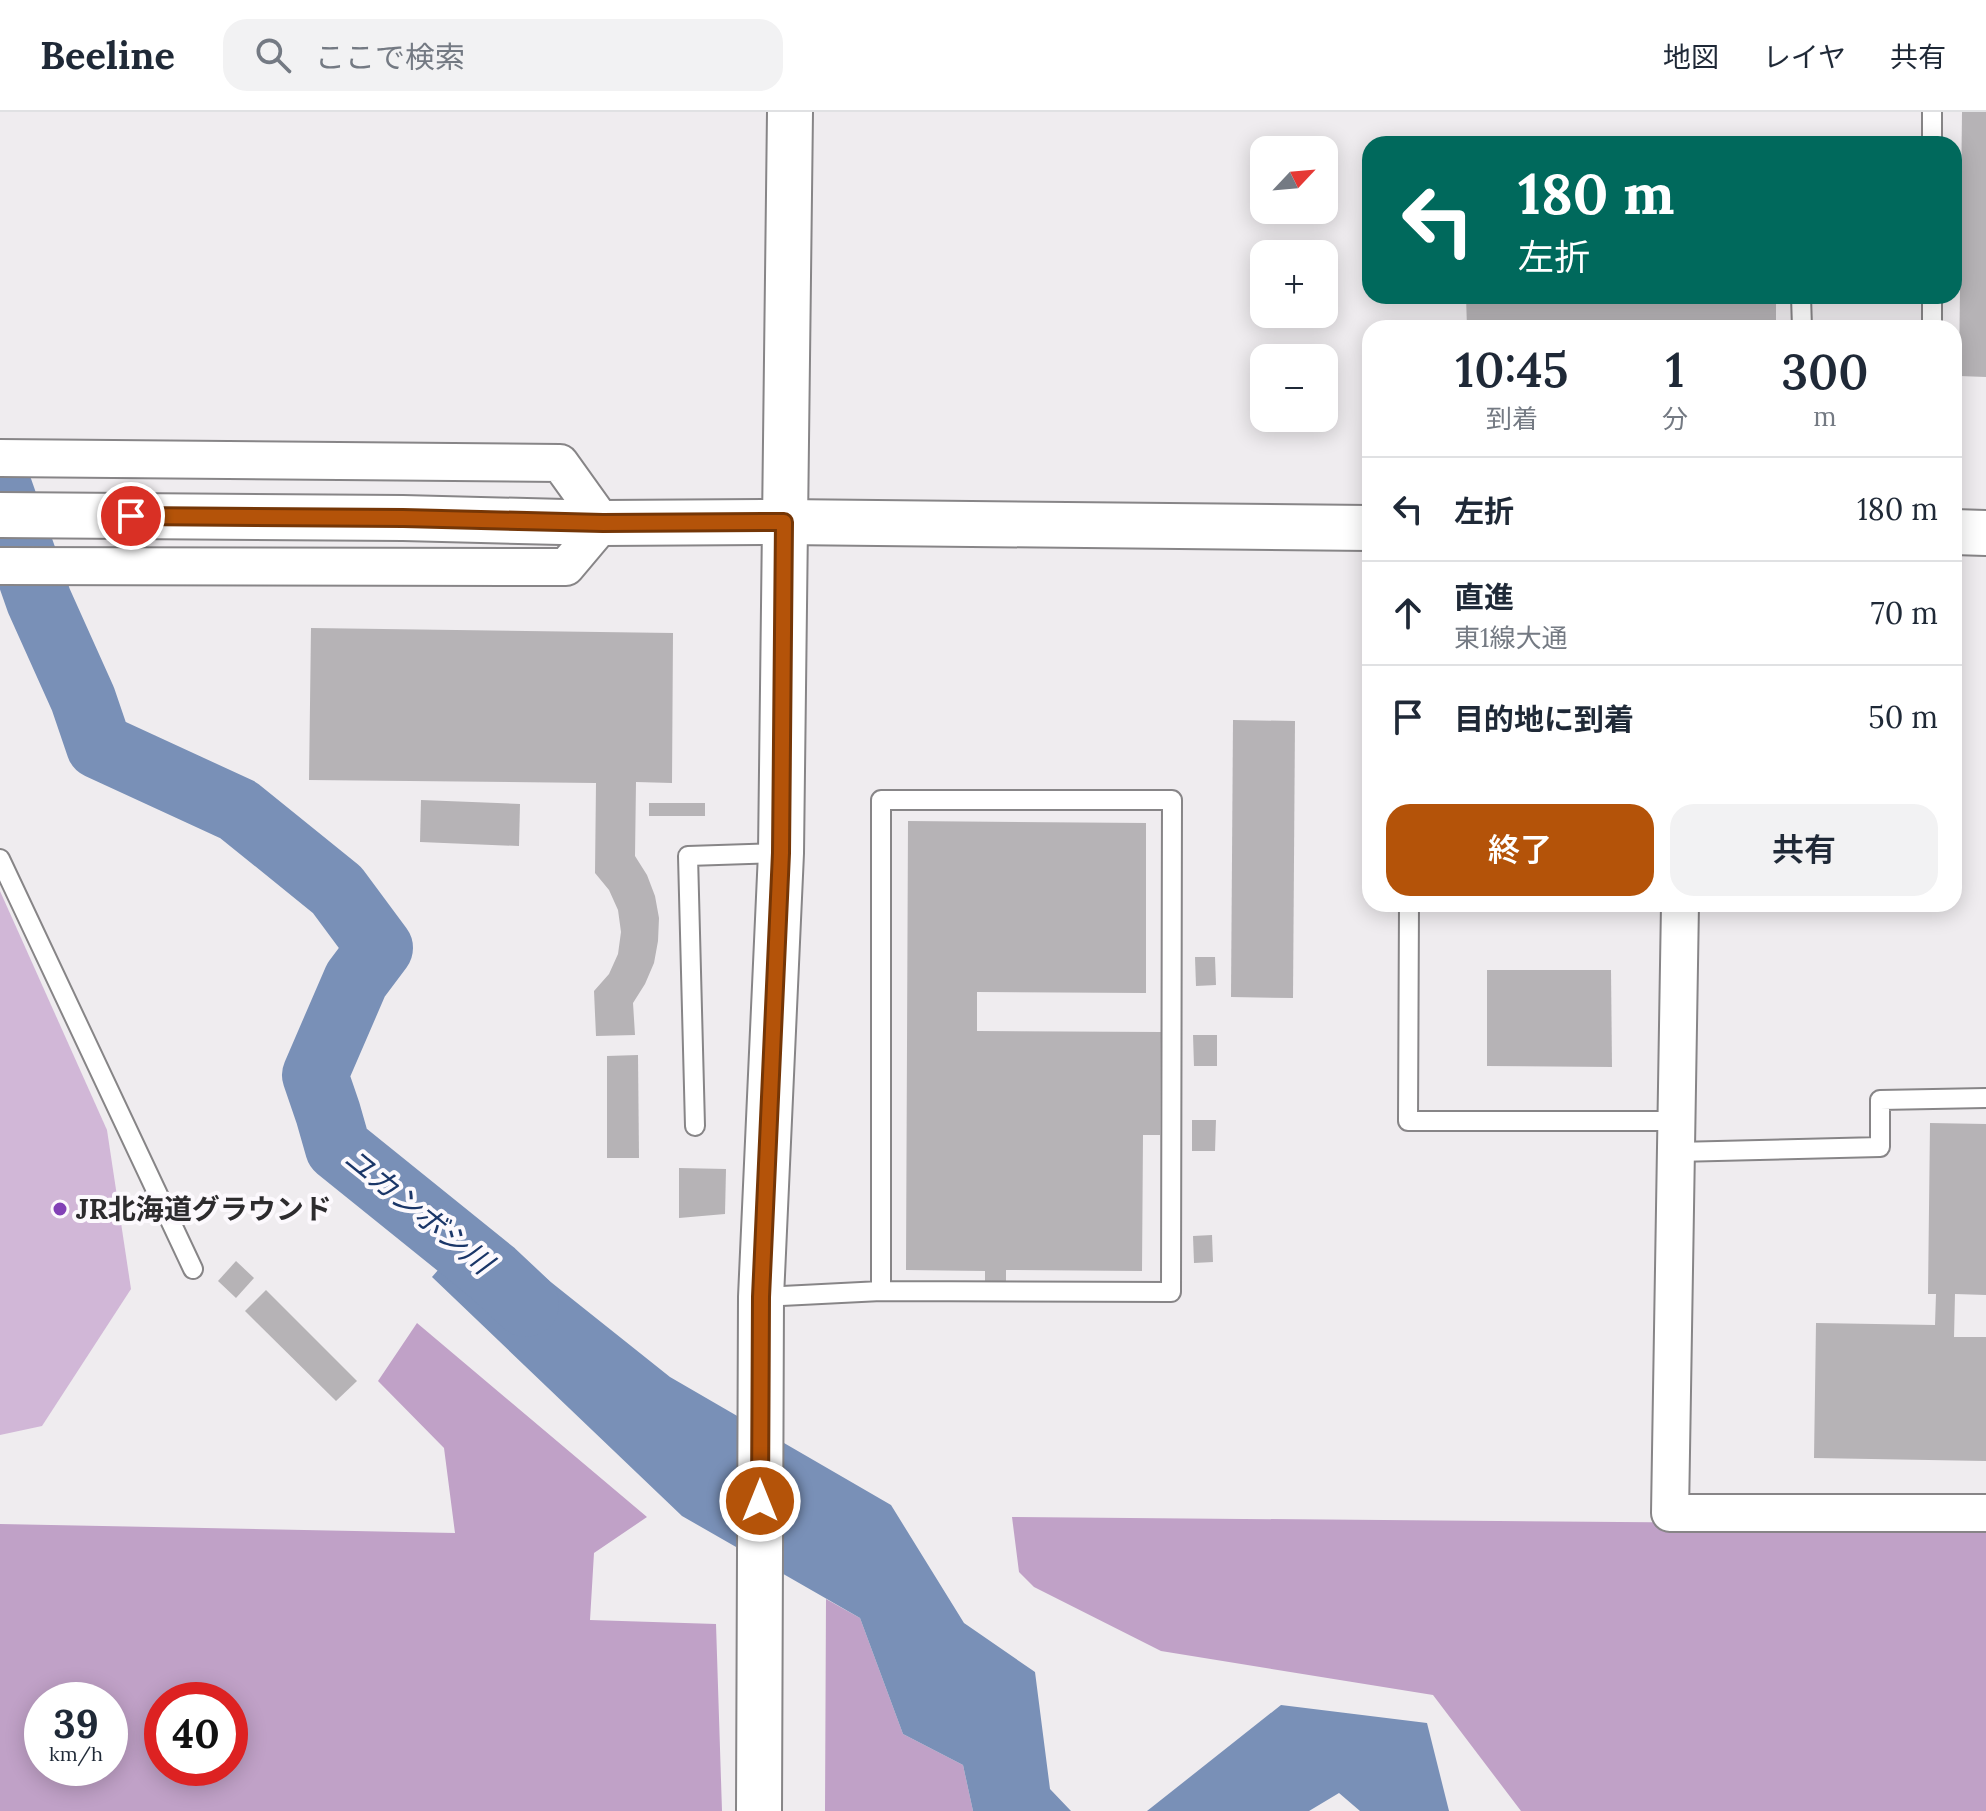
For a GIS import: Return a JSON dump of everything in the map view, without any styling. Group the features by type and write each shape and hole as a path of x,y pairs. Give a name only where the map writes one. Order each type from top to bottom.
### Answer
{"street":[{"path":"759,1811 761,1297 781,853 790,112"},
{"path":"0,458 560,463 603,523"},
{"path":"0,515 1362,528"},
{"path":"0,566 566,567 603,523"},
{"path":"1962,532 1986,533"},
{"path":"1680,912 1670,1513 1986,1513"}],"lane":[{"path":"1932,112 1932,136"},
{"path":"761,1297 881,1291 1171,1292 1172,800 881,800 881,1291"},
{"path":"695,1126 688,856 781,853"},
{"path":"0,859 193,1269"},
{"path":"1409,912 1408,1121 1880,1147 1880,1100 1986,1098"}],"shaded area":[{"name":"JR北海道グラウンド","path":"0,891 107,1130 131,1289 42,1426 0,1435"},
{"path":"417,1323 647,1517 594,1553 590,1620 716,1624 722,1811 0,1811 0,1524 455,1533 444,1448 378,1381"},
{"path":"1012,1517 1986,1525 1986,1811 1521,1811 1433,1695 1161,1651 1034,1587 1019,1572"},
{"path":"826,1599 860,1618 903,1734 963,1765 973,1811 825,1811"}],"water":[{"path":"478,1224 670,1377 891,1505 964,1623 1035,1672 1050,1789 1071,1811 973,1811 963,1765 903,1734 860,1618 682,1516 432,1277"},
{"path":"1281,1705 1427,1723 1449,1811 1360,1811 1339,1793 1309,1811 1147,1811"}],"building":[{"path":"1962,112 1986,112 1986,377 1962,376"},
{"path":"1466,304 1776,304 1776,320 1467,320"},
{"path":"311,628 673,633 672,783 636,782 635,856 647,875 659,918 654,963 633,1003 635,1035 596,1036 594,991 609,974 618,954 621,932 618,910 609,890 595,873 596,783 309,780"},
{"path":"1233,720 1295,721 1293,998 1231,997"},
{"path":"421,800 520,804 519,846 420,842"},
{"path":"649,803 705,803 705,816 649,816"},
{"path":"908,821 1146,823 1146,993 977,992 977,1031 1161,1032 1160,1135 1143,1135 1142,1271 1006,1270 1006,1281 985,1281 985,1271 906,1270"},
{"path":"1195,957 1215,957 1216,985 1196,986"},
{"path":"1487,970 1611,970 1612,1067 1487,1066"},
{"path":"1193,1035 1217,1035 1217,1066 1194,1066"},
{"path":"638,1055 639,1158 607,1158 607,1056"},
{"path":"1192,1120 1216,1120 1215,1151 1192,1151"},
{"path":"1930,1123 1986,1124 1986,1295 1955,1294 1954,1337 1986,1337 1986,1461 1814,1458 1816,1323 1935,1325 1936,1294 1928,1294"},
{"path":"679,1168 726,1169 725,1214 679,1218"},
{"path":"1212,1235 1213,1262 1194,1263 1193,1236"},
{"path":"236,1261 254,1278 236,1298 218,1281"},
{"path":"266,1290 357,1381 336,1401 245,1311"}],"waterway":[{"name":"ユカンボシ川","path":"0,490 39,601 83,699 99,746 238,810 337,890 380,948 356,980 315,1075 338,1148 493,1273 526,1304"}],"place":[{"name":"JR北海道グラウンド","path":"60,1209"}],"route":[{"path":"131,516 603,523 784,522 781,853 761,1297 760,1501"}]}
